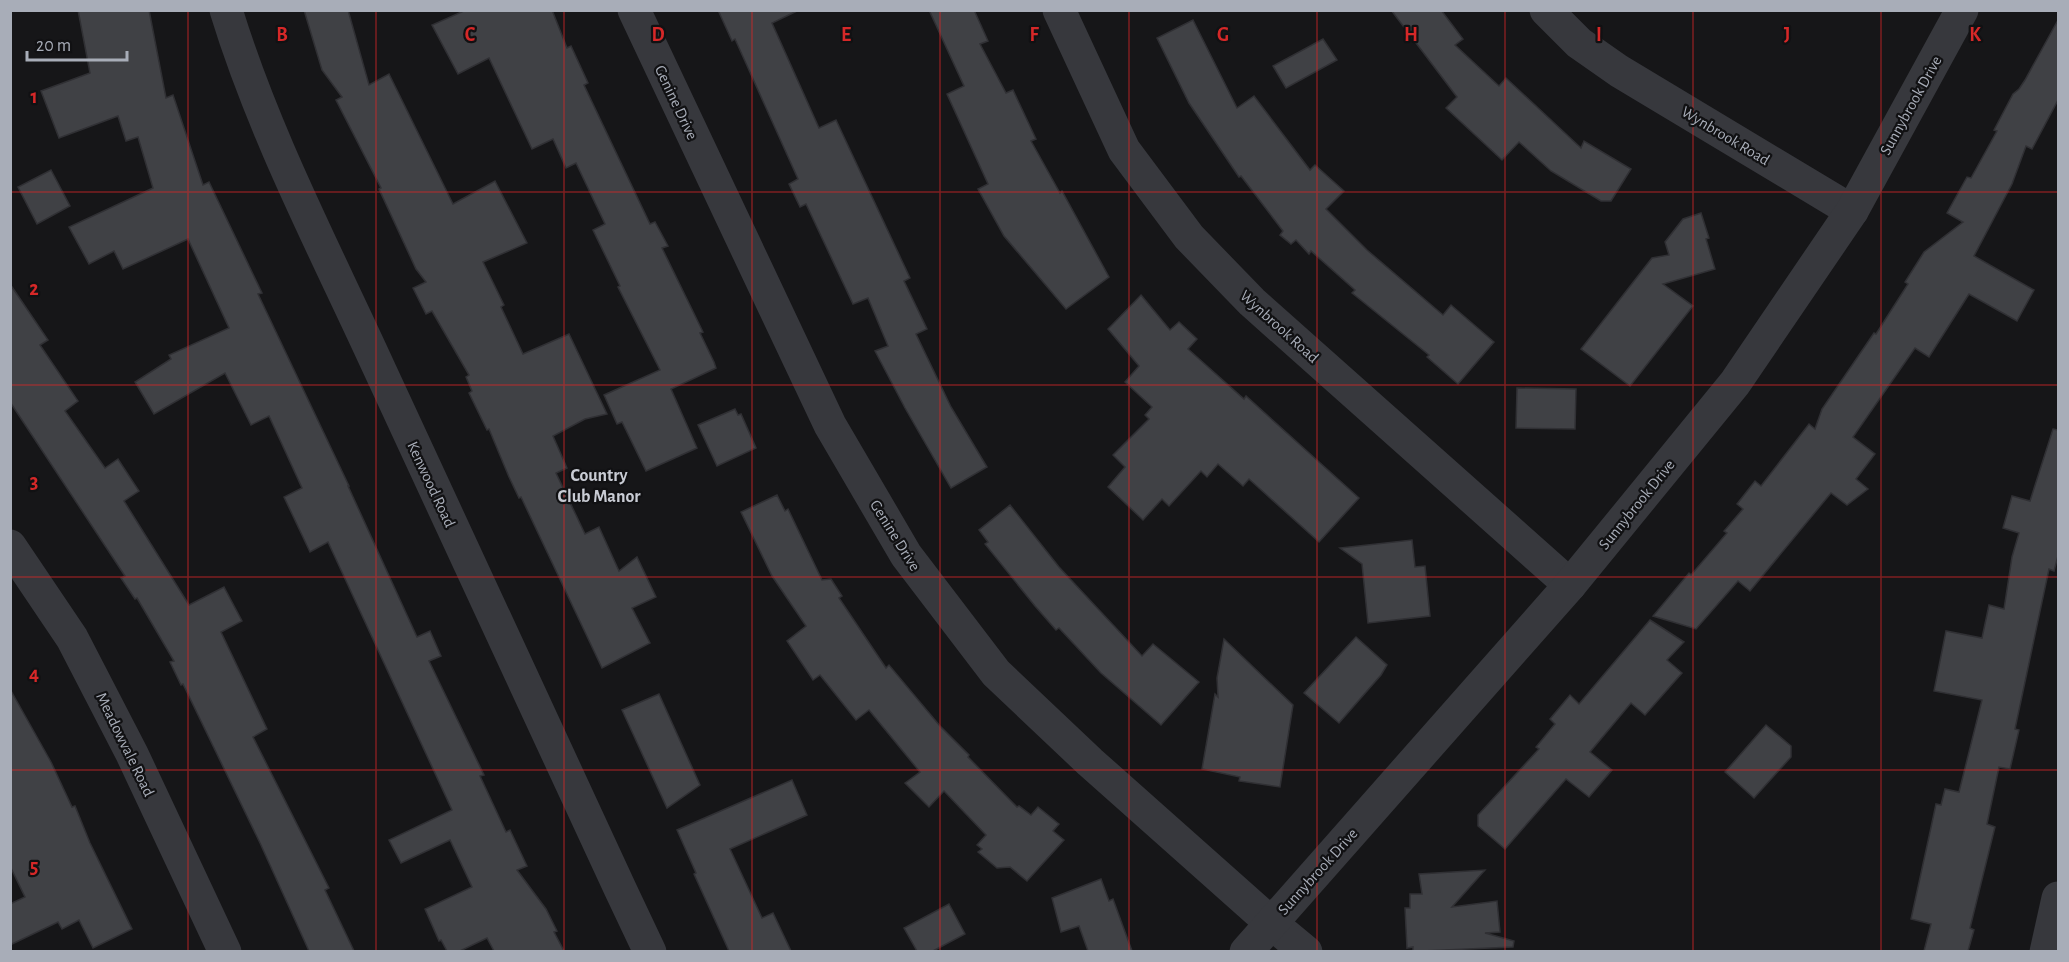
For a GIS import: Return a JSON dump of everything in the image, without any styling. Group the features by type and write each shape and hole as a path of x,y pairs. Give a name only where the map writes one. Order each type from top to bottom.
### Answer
{"street":[{"name":"Kenwood Road","path":"226,10 241,58 280,153 528,693 650,951"},
{"name":"Genine Drive","path":"634,10 830,425 906,555 996,673 1090,762 1271,923 1306,951"},
{"name":"Wynbrook Road","path":"1059,10 1124,150 1189,237 1252,302 1570,585"},
{"name":"Wynbrook Road","path":"1546,10 1579,44 1619,71 1852,211"},
{"name":"Sunnybrook Drive","path":"1246,951 1570,585 1735,383 1852,211 1962,10"},
{"name":"Meadowvale Road","path":"10,546 72,638 132,754 225,951"},
{"path":"2046,951 2058,898"}],"building":[{"path":"78,10 149,10 166,98 173,95 203,185 209,182 262,293 258,294 349,486 417,637 430,631 441,656 429,661 484,775 480,776 506,832 510,830 527,866 517,870 546,909 564,951 494,951 487,938 460,951 447,951 441,940 439,941 425,909 472,887 450,840 401,863 389,840 452,810 328,542 310,552 284,497 302,488 269,416 251,425 225,373 154,414 135,382 171,359 169,355 229,328 188,239 123,269 114,251 89,264 69,227 153,188 138,137 126,141 118,116 59,138 41,91 90,73"},
{"path":"304,10 348,10 369,85 389,74 453,204 495,181 527,243 483,262 504,305 501,307 523,354 569,334 607,414 585,419 553,436 567,468 556,473 585,534 599,527 619,571 637,557 656,597 632,608 650,643 602,668 521,497 519,498 509,477 489,429 487,430 469,393 472,391 466,377 469,375 432,311 426,314 413,288 426,282 416,269 379,189 381,188 336,100 342,97 322,70"},
{"path":"466,10 552,10 567,48 571,46 588,83 584,85 650,224 655,222 668,246 662,248 703,332 700,333 716,368 671,389 697,448 646,471 622,422 617,424 604,395 660,370 618,287 620,286 593,230 605,224 576,163 566,168 553,139 532,149 489,58 458,74 432,25"},
{"path":"718,10 799,10 772,23 819,128 836,120 910,278 904,281 927,329 916,334 951,407 987,467 951,488 875,351 888,346 868,298 853,304 806,204 800,207 789,184 798,179 735,39 732,41"},
{"path":"929,10 974,10 988,41 980,44 1006,93 1013,90 1036,139 1031,141 1060,193 1062,191 1109,277 1066,309 1004,236 978,189 988,184 947,94 964,86"},
{"path":"1391,10 1441,10 1463,39 1455,45 1499,86 1506,78 1581,148 1584,141 1631,169 1611,201 1601,201 1551,171 1519,142 1502,160 1446,108 1457,97"},
{"path":"1193,20 1237,108 1254,96 1310,170 1315,165 1344,191 1326,209 1367,250 1443,315 1451,305 1494,342 1458,384 1427,357 1429,355 1352,293 1355,290 1311,251 1309,254 1296,240 1291,244 1280,235 1283,231 1241,176 1239,177 1189,103 1157,38"},
{"path":"2058,20 2058,100 2032,149 2026,146 2012,184 1974,256 2034,290 2017,321 1969,294 1929,357 1915,348 1853,437 1875,454 1856,479 1868,489 1847,505 1831,493 1750,591 1738,581 1696,629 1653,616 1727,533 1724,531 1743,509 1737,504 1755,481 1761,486 1809,424 1815,429 1822,409 1874,333 1876,334 1908,284 1905,282 1924,252 1963,222 1947,213 1967,177 1971,178 1997,131 1994,130 2013,94 2025,80"},
{"path":"1323,39 1337,60 1286,88 1273,66"},
{"path":"51,170 70,206 37,224 18,187"},
{"path":"1701,213 1715,269 1663,284 1693,306 1630,386 1581,349 1652,258 1669,255 1665,242 1683,219"},
{"path":"10,284 48,340 40,345 78,401 65,411 105,468 118,459 139,491 124,501 189,605 224,587 242,621 221,632 267,729 253,737 329,888 325,890 354,951 309,951 260,843 183,684 181,685 170,662 174,661 137,598 135,599 121,578 125,576 10,402"},
{"path":"1141,295 1170,330 1179,322 1197,339 1188,349 1244,399 1246,396 1359,498 1319,542 1249,479 1243,486 1218,464 1207,477 1201,471 1169,506 1162,499 1143,520 1108,487 1125,467 1113,455 1149,419 1145,415 1152,407 1125,382 1139,366 1108,329"},
{"path":"1517,388 1576,389 1575,429 1516,428"},
{"path":"735,409 738,415 741,414 756,448 717,466 698,425"},
{"path":"2053,429 2058,430 2058,556 2054,571 2049,569 2015,729 2019,730 2010,769 1999,767 1987,824 1995,827 1970,928 1974,930 1968,951 1924,951 1931,924 1911,919 1936,804 1941,805 1945,789 1959,792 1982,700 1934,691 1946,631 1982,638 1989,605 2004,609 2012,557 2019,533 2003,528 2012,496 2030,501"},
{"path":"777,495 785,511 788,509 822,580 831,579 842,596 839,598 886,668 889,665 940,726 1017,807 1019,806 1031,815 1038,807 1059,824 1053,831 1064,840 1027,881 1010,867 997,868 978,852 982,849 977,845 986,835 944,791 929,807 905,783 920,772 869,710 856,720 820,675 813,680 787,641 806,626 772,576 741,512"},
{"path":"1010,505 1059,567 1142,656 1153,644 1199,682 1161,725 1101,673 1059,628 1056,630 985,544 988,542 979,530"},
{"path":"1412,540 1415,567 1425,566 1430,616 1368,623 1362,564 1340,548"},
{"path":"1650,620 1684,642 1667,660 1682,673 1645,715 1631,703 1590,752 1612,770 1589,797 1566,779 1505,849 1478,826 1478,815 1539,749 1536,747 1555,724 1550,719 1570,695 1579,704"},
{"path":"1356,637 1387,665 1339,723 1304,693"},
{"path":"1224,639 1293,705 1280,787 1239,781 1240,777 1202,769 1215,694 1218,697 1217,678"},
{"path":"10,689 51,762 72,807 75,806 90,843 132,929 93,948 79,920 62,929 58,922 10,945 10,904 25,897 10,866"},
{"path":"659,694 700,785 667,808 622,710"},
{"path":"1766,725 1791,746 1791,757 1754,798 1725,772"},
{"path":"792,780 807,815 730,849 762,918 773,913 791,951 729,951 677,830"},
{"path":"1485,870 1452,907 1497,901 1500,932 1485,933 1514,941 1513,947 1422,951 1413,951 1413,947 1407,948 1405,908 1410,908 1410,894 1422,894 1419,874"},
{"path":"1101,879 1109,901 1113,899 1132,951 1088,951 1079,926 1061,932 1052,898"},
{"path":"949,904 965,934 933,951 917,951 904,928"}],"district":[{"name":"Country Club Manor","path":"599,485"}]}
